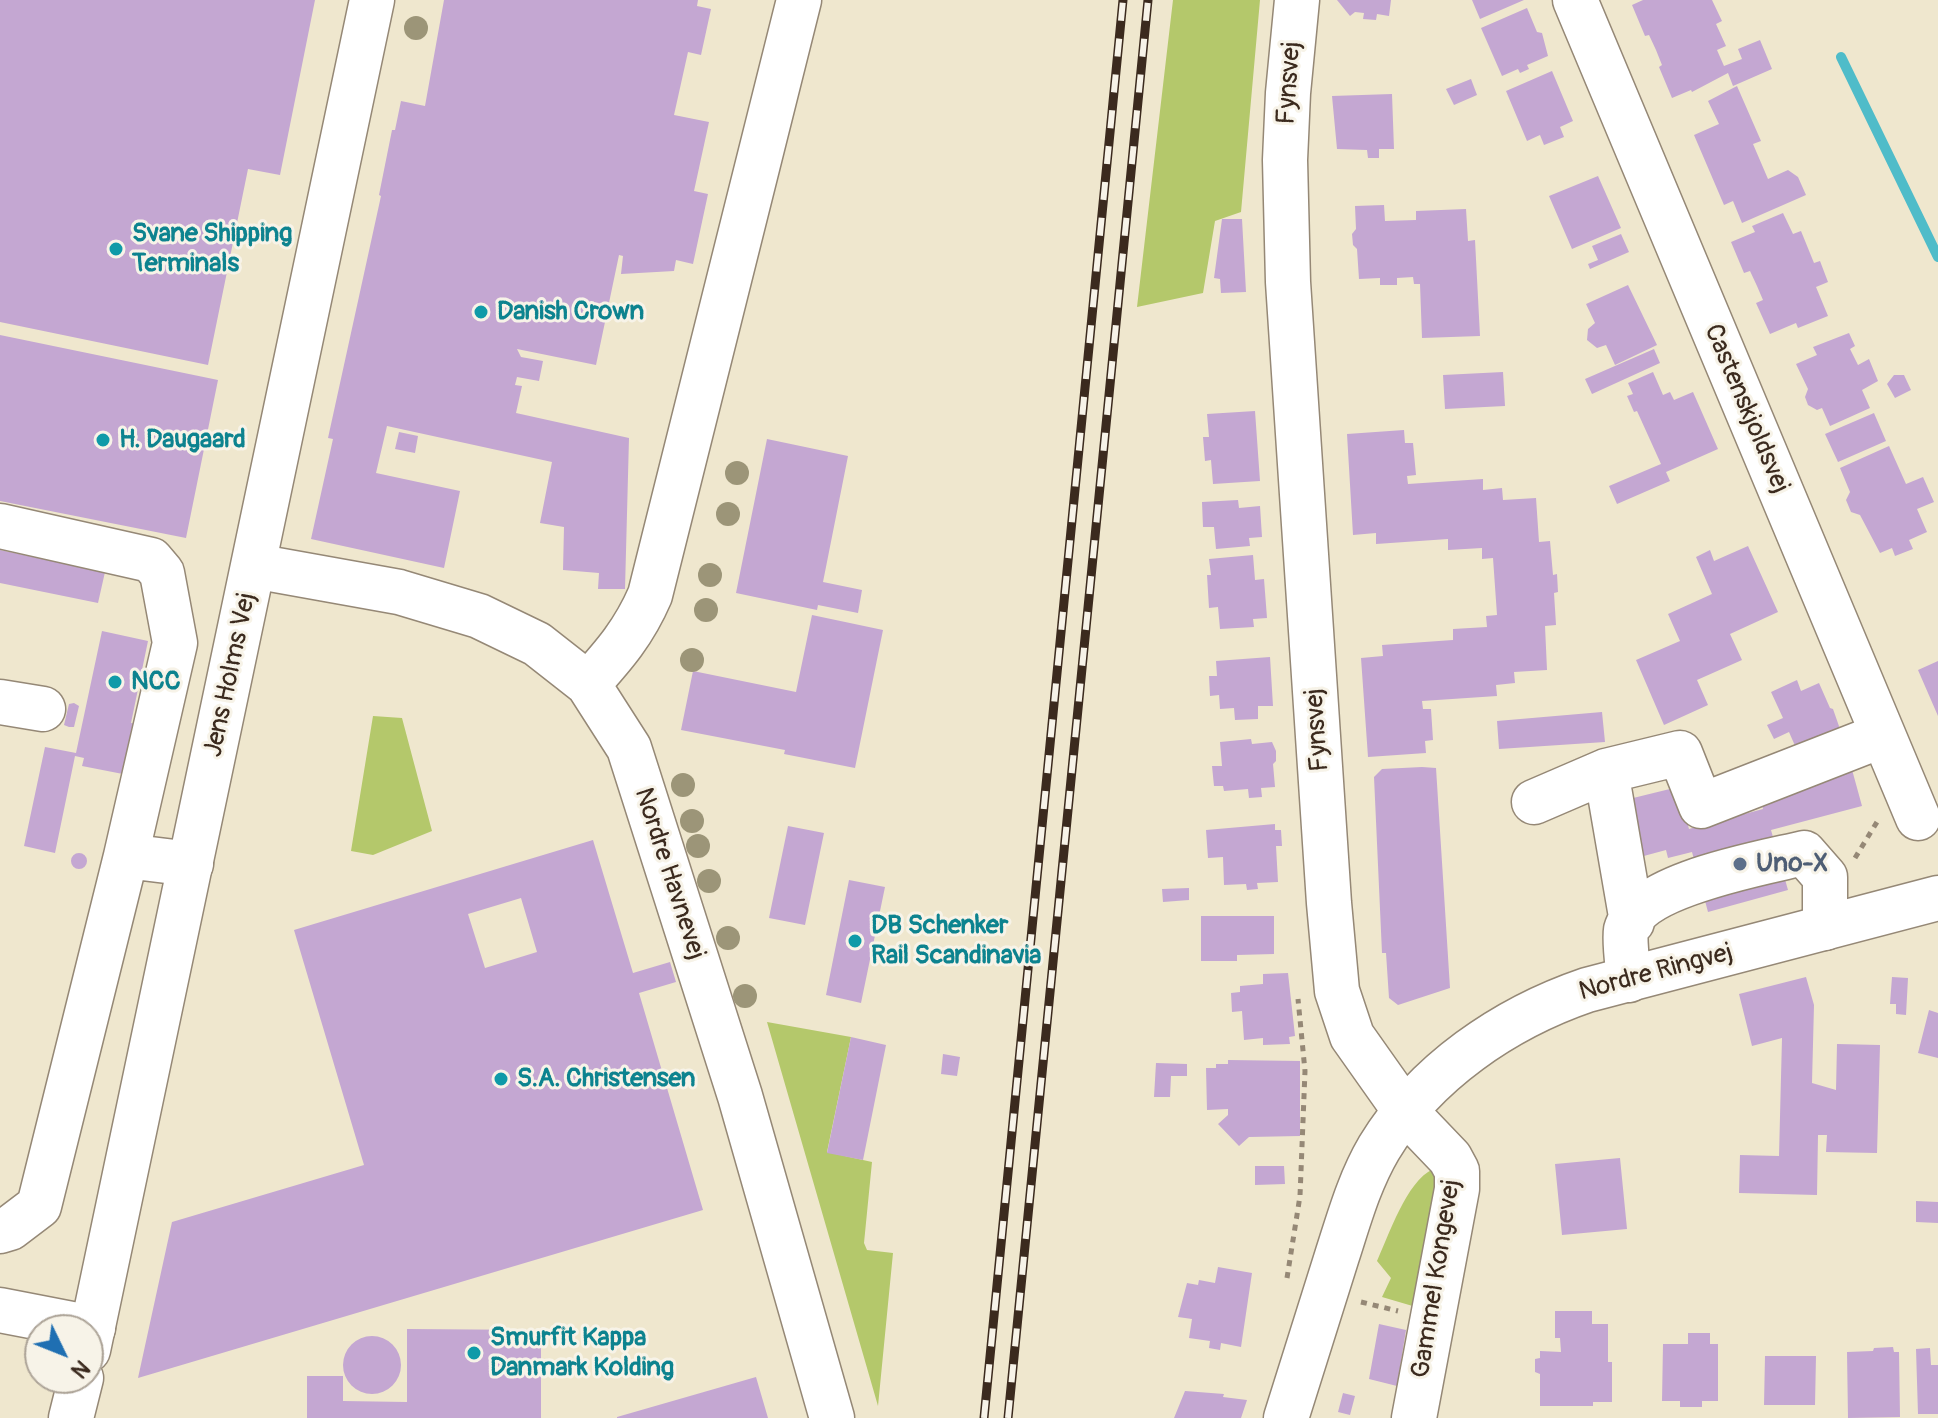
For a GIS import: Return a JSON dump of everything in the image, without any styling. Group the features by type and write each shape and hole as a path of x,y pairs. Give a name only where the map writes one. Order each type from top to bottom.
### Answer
{"street":[{"name":"Jens Holms Vej","path":"96,1314 372,0"},
{"path":"588,684 624,644 650,595 799,0"},
{"name":"Fynsvej","path":"1297,0 1285,160 1288,282 1337,991 1352,1036 1405,1111"},
{"name":"Castenskjoldsvej","path":"1575,0 1918,818"},
{"path":"0,526 151,560 162,573 175,643 39,1206 10,1228 0,1231"},
{"name":"Nordre Havnevej","path":"254,566 399,592 479,616 537,644 588,684 629,748 641,783 740,1096 832,1418"},
{"path":"0,702 43,709"},
{"path":"1534,802 1606,771 1680,753 1701,806 1883,735"},
{"path":"1606,771 1632,922"},
{"path":"1629,980 1626,929 1641,909 1672,888 1804,853 1825,877 1825,928"},
{"path":"126,856 191,864"},
{"name":"Nordre Ringvej","path":"1405,1111 1454,1064 1488,1038 1555,1001 1938,898"},
{"path":"1286,1418 1358,1191 1379,1149 1405,1111"},
{"name":"Gammel Kongevej","path":"1405,1111 1450,1158 1457,1171 1457,1189 1414,1418"},
{"path":"0,1310 24,1318"},
{"path":"71,1418 77,1394"}],"path":[{"path":"1825,877 1843,878 1901,776"},
{"path":"1337,991 1296,1000 1305,1071 1300,1196 1286,1278 1325,1292 1434,1321"}],"green space":[{"path":"1173,0 1260,0 1241,212 1215,221 1203,293 1137,307"},
{"path":"373,716 402,718 432,831 373,855 351,851"},
{"path":"767,1022 851,1037 827,1152 872,1162 864,1243 867,1250 893,1253 878,1406"},
{"path":"1438,1169 1416,1307 1382,1297 1391,1278 1377,1261 1407,1197 1423,1176"}],"building":[{"name":"Svane Shipping Terminals","path":"0,0 315,0 280,175 248,169 208,365 0,322"},
{"name":"Danish Crown","path":"444,0 698,0 697,6 711,9 701,55 688,52 674,115 709,122 694,191 708,194 693,264 676,260 674,271 621,274 623,256 619,255 596,365 517,349 521,357 543,361 539,381 517,377 515,385 522,386 516,413 629,438 625,589 598,589 599,573 563,570 564,527 540,523 552,462 387,426 376,473 460,491 444,568 311,539 333,439 328,438 381,196 392,130 395,130 401,101 425,106"},
{"path":"1337,0 1391,0 1389,16 1377,14 1376,20 1363,19 1364,13 1355,12 1350,16"},
{"path":"1472,0 1524,0 1480,19"},
{"path":"1643,0 1712,0 1722,21 1716,24 1726,46 1717,50 1724,66 1742,59 1738,49 1760,40 1772,69 1733,86 1728,73 1692,92 1672,98 1659,67 1662,65 1656,50 1649,35 1645,36 1632,5"},
{"path":"1527,8 1537,32 1542,33 1548,56 1527,65 1529,69 1520,73 1518,69 1502,76 1481,28"},
{"path":"1552,71 1573,121 1560,127 1564,137 1544,145 1540,135 1527,141 1506,91"},
{"path":"1471,79 1477,95 1454,105 1446,89"},
{"path":"1737,86 1761,141 1753,144 1768,179 1788,170 1798,177 1806,195 1742,223 1733,201 1724,205 1694,135 1719,124 1708,101"},
{"path":"1392,94 1394,149 1379,149 1379,158 1368,158 1367,150 1337,149 1332,96"},
{"path":"1598,176 1621,228 1572,249 1549,196"},
{"path":"1384,205 1385,221 1416,220 1416,211 1466,209 1468,241 1475,240 1480,336 1422,338 1420,284 1414,284 1413,277 1397,278 1397,285 1380,285 1380,278 1359,279 1357,249 1353,245 1352,234 1356,229 1355,206"},
{"path":"1783,213 1793,234 1801,231 1814,263 1820,261 1828,282 1816,287 1828,316 1798,328 1796,323 1770,334 1756,303 1763,300 1750,271 1744,273 1731,242 1755,232 1752,226"},
{"path":"1222,219 1242,219 1246,292 1221,293 1220,279 1214,278"},
{"path":"1621,234 1629,252 1590,269 1588,264 1598,260 1592,246"},
{"path":"1628,285 1657,345 1615,365 1606,345 1597,348 1587,340 1588,329 1595,323 1586,304"},
{"path":"1849,333 1855,346 1850,349 1858,365 1869,359 1878,381 1862,390 1870,408 1830,426 1822,408 1817,410 1808,405 1805,397 1808,389 1796,364 1817,355 1813,347"},
{"name":"H. Daugaard","path":"0,335 218,380 186,538 0,501"},
{"path":"1654,349 1660,363 1592,394 1585,379"},
{"path":"1503,372 1505,406 1445,409 1443,375"},
{"path":"1653,372 1663,395 1670,392 1674,400 1693,392 1718,449 1666,472 1670,481 1617,504 1609,486 1661,464 1627,396 1633,394 1628,383"},
{"path":"1894,375 1904,375 1911,390 1895,398 1887,384"},
{"path":"1255,411 1260,481 1213,484 1211,460 1205,461 1203,437 1209,437 1207,414"},
{"path":"1874,413 1886,441 1838,462 1825,434"},
{"path":"1404,430 1405,443 1413,443 1416,475 1407,476 1408,484 1483,479 1483,490 1502,488 1503,500 1536,498 1539,542 1550,541 1553,575 1557,574 1558,592 1554,593 1556,625 1545,626 1547,670 1514,672 1515,683 1496,685 1497,696 1422,701 1423,709 1431,709 1433,740 1425,741 1426,753 1368,757 1361,658 1383,656 1382,645 1453,640 1453,629 1487,627 1486,616 1497,615 1493,558 1482,559 1482,548 1448,550 1448,539 1376,544 1376,533 1353,535 1347,434"},
{"path":"399,432 418,436 415,453 395,449"},
{"path":"767,439 848,456 823,582 862,590 858,613 818,605 817,610 736,593"},
{"path":"1889,446 1906,484 1923,477 1934,502 1917,509 1927,532 1909,540 1913,549 1895,556 1892,548 1880,553 1860,515 1851,512 1846,500 1850,492 1840,468"},
{"path":"1238,500 1239,508 1260,506 1262,537 1249,538 1250,546 1216,549 1214,527 1203,527 1202,502"},
{"path":"1748,546 1778,612 1730,634 1742,660 1697,680 1708,705 1664,725 1636,660 1680,641 1668,614 1712,594 1696,557 1710,550 1714,561"},
{"path":"0,550 105,572 98,603 0,583"},
{"path":"1253,555 1255,580 1264,579 1267,618 1253,619 1254,627 1220,629 1218,607 1209,608 1209,559"},
{"path":"812,615 883,630 855,768 784,754 785,750 681,730 693,671 796,692"},
{"name":"NCC","path":"102,631 148,641 131,723 143,725 133,776 82,766 84,758 75,756 55,853 24,846 45,747 76,753"},
{"path":"1270,657 1273,706 1258,706 1258,719 1235,720 1234,708 1220,709 1219,695 1210,696 1209,676 1217,676 1216,661"},
{"path":"1938,661 1938,716 1918,670"},
{"path":"1797,680 1801,691 1819,683 1840,729 1796,748 1789,732 1774,739 1767,725 1783,718 1771,692"},
{"path":"69,704 79,706 74,727 69,727 64,725"},
{"path":"1602,712 1605,742 1499,749 1497,721"},
{"path":"1251,739 1252,744 1272,742 1276,751 1273,764 1275,787 1261,788 1262,797 1249,798 1248,789 1224,791 1223,786 1214,786 1212,766 1222,766 1220,742"},
{"path":"1851,766 1862,806 1771,830 1788,890 1708,912 1692,852 1668,858 1666,850 1640,857 1625,800 1678,787 1689,829 1763,809 1761,799"},
{"path":"1436,768 1450,988 1398,1005 1389,998 1386,953 1382,953 1374,777 1382,769"},
{"path":"1275,824 1275,830 1281,830 1282,846 1276,846 1278,882 1257,883 1258,889 1247,890 1246,884 1224,885 1223,857 1208,858 1206,830"},
{"path":"788,826 824,833 805,925 769,918"},
{"name":"S.A. Christensen","path":"593,840 633,973 670,962 676,982 639,993 703,1210 138,1378 172,1222 364,1165 294,930","holes":["521,898 537,952 485,968 468,914"]},
{"path":"76,853 82,853 87,861 85,867 76,869 71,864 71,858"},
{"name":"DB Schenker Rail Scandinavia","path":"849,880 885,887 861,1003 826,995"},
{"path":"1189,888 1189,900 1163,902 1162,889"},
{"path":"1201,916 1274,916 1274,954 1237,955 1237,961 1201,961"},
{"path":"1288,973 1295,1036 1289,1037 1290,1044 1263,1045 1263,1038 1244,1040 1242,1011 1232,1012 1231,993 1240,992 1240,986 1263,984 1263,974"},
{"path":"1806,977 1814,1005 1812,1083 1836,1090 1837,1044 1880,1045 1877,1153 1826,1152 1827,1135 1818,1135 1817,1195 1739,1193 1740,1155 1779,1156 1782,1038 1752,1046 1739,994"},
{"path":"1892,977 1908,978 1906,1015 1896,1014 1896,1004 1890,1004"},
{"path":"1929,1010 1938,1013 1938,1058 1918,1053"},
{"path":"851,1037 886,1045 863,1160 827,1153"},
{"path":"943,1054 960,1057 957,1076 941,1074"},
{"path":"1228,1060 1300,1061 1300,1136 1249,1137 1239,1146 1218,1124 1228,1115 1228,1109 1207,1110 1206,1068 1228,1064"},
{"path":"1156,1063 1187,1064 1187,1076 1171,1076 1170,1097 1154,1097"},
{"path":"1620,1158 1627,1229 1562,1235 1555,1164"},
{"path":"1255,1166 1284,1166 1285,1184 1255,1185"},
{"path":"1916,1201 1938,1202 1938,1223 1916,1222"},
{"path":"1218,1267 1252,1273 1241,1347 1221,1343 1220,1350 1209,1348 1210,1341 1189,1338 1192,1319 1178,1317 1187,1283 1198,1285 1199,1280 1215,1283"},
{"path":"1555,1311 1592,1311 1592,1324 1608,1324 1612,1402 1593,1402 1593,1406 1540,1406 1540,1374 1535,1372 1535,1359 1540,1358 1540,1351 1561,1352 1560,1338 1555,1338"},
{"path":"1379,1324 1406,1330 1397,1386 1369,1379"},
{"name":"Smurfit Kappa Danmark Kolding","path":"407,1329 541,1330 541,1418 307,1418 307,1376 343,1376 343,1401 407,1402"},
{"path":"1688,1333 1710,1333 1710,1344 1718,1344 1718,1401 1702,1401 1702,1407 1680,1407 1680,1401 1662,1401 1663,1344 1688,1344"},
{"path":"372,1336 393,1344 401,1365 393,1386 372,1394 351,1386 343,1365 351,1344"},
{"path":"1893,1347 1894,1352 1899,1352 1900,1417 1848,1418 1847,1352"},
{"path":"1930,1348 1931,1365 1938,1365 1938,1414 1918,1414 1916,1349"},
{"path":"1765,1356 1816,1356 1815,1405 1764,1405"},
{"path":"756,1377 768,1418 617,1418 617,1417"},
{"path":"1185,1391 1224,1394 1223,1397 1247,1400 1241,1418 1174,1418"},
{"path":"1343,1393 1355,1396 1350,1415 1338,1412"}],"waterway":[{"path":"1841,57 1938,257"}],"railway":[{"path":"984,1418 1123,0"},
{"path":"1008,1418 1148,0"}],"place":[{"name":"Svane Shipping Terminals","path":"116,249"},
{"name":"Danish Crown","path":"481,312"},
{"name":"H. Daugaard","path":"103,440"},
{"name":"NCC","path":"115,682"},
{"name":"Uno-X","path":"1740,864"},
{"name":"DB Schenker Rail Scandinavia","path":"855,941"},
{"name":"S.A. Christensen","path":"501,1079"},
{"name":"Smurfit Kappa Danmark Kolding","path":"474,1353"}]}
